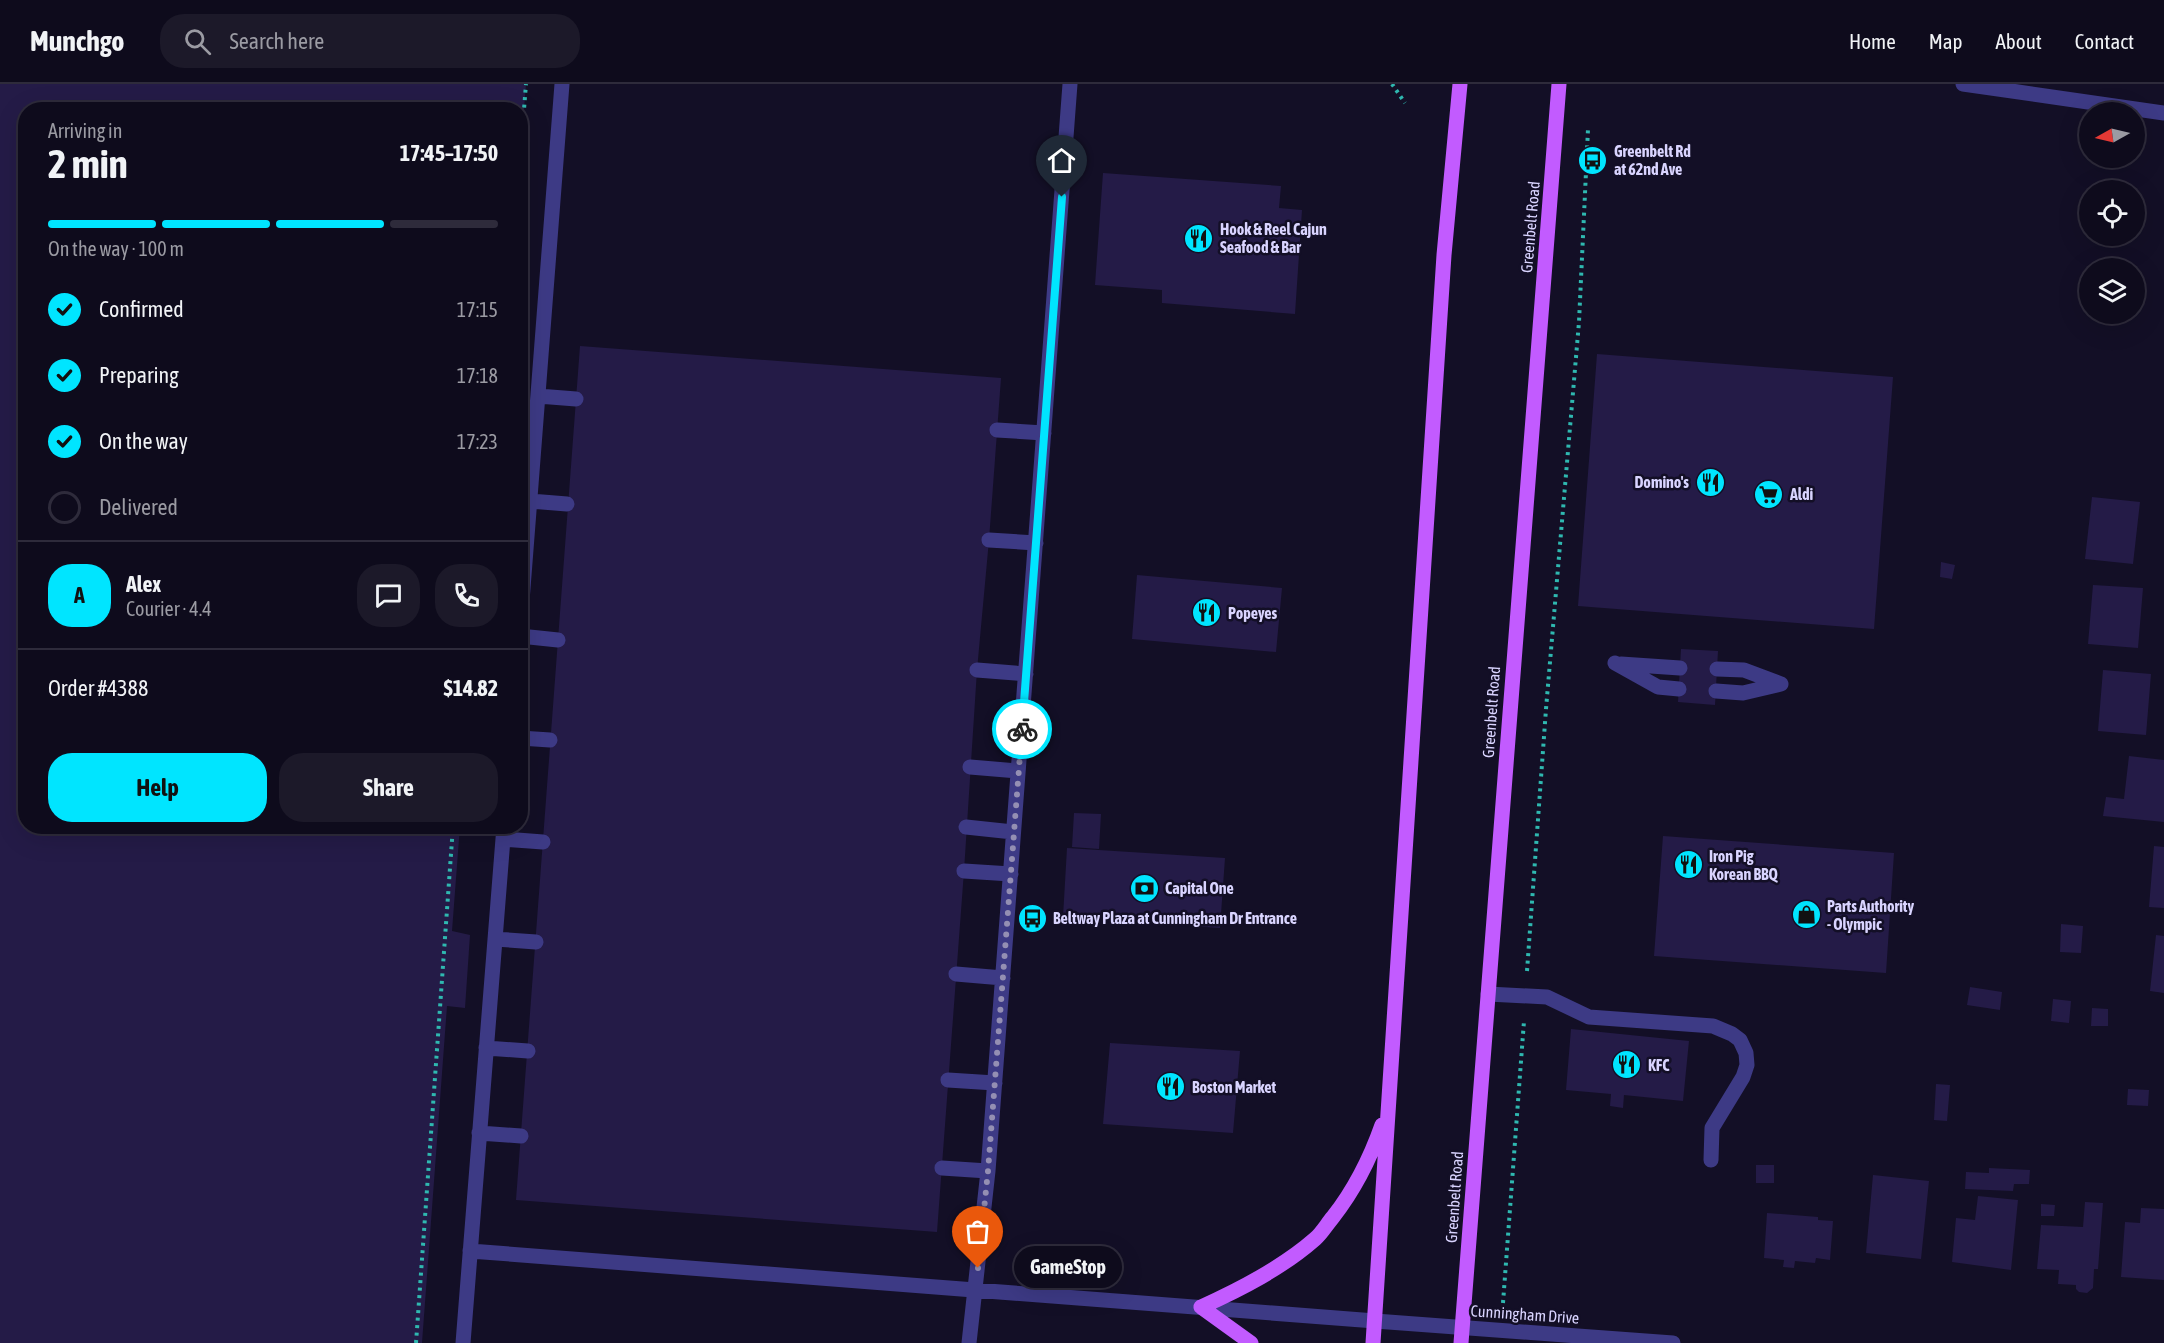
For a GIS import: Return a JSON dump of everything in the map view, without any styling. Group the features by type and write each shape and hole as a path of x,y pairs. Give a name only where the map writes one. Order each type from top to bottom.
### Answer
{"main road":[{"path":"1373,1343 1444,255 1460,84"},
{"name":"Greenbelt Road","path":"1461,1335 1559,84"},
{"path":"1251,1343 1201,1307 1245,1287 1282,1264 1317,1238 1351,1194 1370,1157 1389,1108"}],"street":[{"path":"528,526 562,84"},
{"path":"969,1343 988,1171 1070,84"},
{"path":"1963,84 2016,88 2164,113"},
{"path":"538,396 576,399"},
{"path":"997,430 1044,433"},
{"path":"530,501 567,504"},
{"path":"989,540 1036,543"},
{"path":"528,637 558,640"},
{"path":"1679,689 1658,687 1615,663 1680,668"},
{"path":"1716,691 1743,693 1781,684 1744,670 1717,669"},
{"path":"977,670 1026,674"},
{"path":"528,739 550,740"},
{"path":"970,767 1018,771"},
{"path":"966,827 1013,832"},
{"path":"463,1343 504,834"},
{"path":"508,834 543,842"},
{"path":"964,871 1011,874"},
{"path":"495,939 536,942"},
{"path":"956,974 1003,978"},
{"path":"1488,994 1547,997 1589,1017 1713,1026 1723,1028 1740,1040 1746,1053 1747,1065 1743,1077 1712,1128 1710,1160"},
{"path":"486,1048 528,1051"},
{"path":"948,1080 995,1083"},
{"path":"479,1133 521,1137"},
{"path":"942,1168 988,1171"},
{"name":"Cunningham Drive","path":"470,1251 1375,1321 1461,1335 1501,1330 1673,1343"}],"path":[{"path":"525,102 526,84"},
{"path":"1392,84 1405,103"},
{"path":"1501,1330 1546,709 1579,322 1588,129"},
{"path":"416,1343 452,834"}],"building":[{"path":"0,84 526,84 525,102 18,102 18,834 459,834 452,931 470,935 465,1008 447,1006 422,1343 0,1343"},
{"name":"Hook & Reel Cajun Seafood & Bar","path":"1103,173 1281,186 1279,208 1302,210 1295,314 1162,303 1162,290 1095,285"},
{"path":"580,346 1001,378 977,670 937,1232 516,1200"},
{"name":"Aldi","path":"1597,354 1893,377 1874,629 1578,606"},
{"path":"2092,497 2140,502 2133,564 2085,559"},
{"path":"1941,562 1955,565 1952,579 1940,577"},
{"name":"Popeyes","path":"1137,575 1282,588 1276,652 1132,639"},
{"path":"2093,585 2143,588 2138,648 2088,644"},
{"path":"1681,649 1718,651 1715,705 1678,702"},
{"path":"2103,670 2151,674 2146,735 2098,731"},
{"path":"2129,756 2164,760 2164,822 2103,816 2106,797 2124,799"},
{"path":"1074,813 1101,814 1099,849 1072,847"},
{"path":"1663,836 1894,853 1886,973 1654,956"},
{"path":"2154,846 2164,847 2164,908 2149,907"},
{"name":"Capital One","path":"1067,848 1225,858 1220,928 1063,917"},
{"path":"2061,924 2083,926 2081,953 2060,952"},
{"path":"2156,935 2164,936 2164,993 2150,991"},
{"path":"1970,987 2002,992 2000,1010 1967,1005"},
{"path":"2053,999 2071,1001 2069,1023 2051,1021"},
{"path":"2092,1008 2108,1009 2108,1026 2091,1026"},
{"name":"KFC","path":"1571,1029 1689,1041 1683,1101 1624,1095 1623,1108 1610,1106 1611,1094 1566,1090"},
{"name":"Boston Market","path":"1110,1043 1240,1051 1233,1133 1103,1124"},
{"path":"1936,1084 1950,1085 1947,1121 1934,1120"},
{"path":"2128,1089 2149,1090 2148,1106 2127,1105"},
{"path":"1756,1165 1774,1165 1774,1183 1756,1183"},
{"path":"1989,1168 2030,1170 2029,1184 2014,1184 2013,1191 1965,1189 1966,1172 1989,1173"},
{"path":"1873,1175 1929,1181 1921,1259 1866,1253"},
{"path":"1978,1196 2018,1200 2011,1270 1952,1262 1956,1218 1975,1220"},
{"path":"2085,1202 2103,1203 2098,1269 2094,1269 2093,1288 2087,1293 2079,1292 2076,1285 2058,1284 2059,1270 2037,1269 2041,1225 2083,1227"},
{"path":"2041,1204 2055,1205 2054,1216 2041,1216"},
{"path":"2141,1208 2164,1209 2164,1280 2121,1277 2125,1222 2140,1223"},
{"path":"1767,1213 1818,1217 1818,1220 1833,1221 1830,1260 1816,1258 1815,1263 1795,1261 1794,1268 1783,1267 1784,1260 1764,1258"}],"way so far":[{"path":"978,1268 988,1171 1022,729"}],"place":[{"name":"Greenbelt Rd at 62nd Ave","path":"1593,160"},
{"name":"Hook & Reel Cajun Seafood & Bar","path":"1199,238"},
{"name":"Domino's","path":"1710,482"},
{"name":"Aldi","path":"1769,494"},
{"name":"Popeyes","path":"1207,613"},
{"name":"Iron Pig Korean BBQ","path":"1688,865"},
{"name":"Capital One","path":"1144,888"},
{"name":"Parts Authority - Olympic","path":"1806,915"},
{"name":"Beltway Plaza at Cunningham Dr Entrance","path":"1032,918"},
{"name":"KFC","path":"1627,1065"},
{"name":"Boston Market","path":"1171,1087"},
{"name":"GameStop","path":"978,1268"}],"route":[{"path":"1022,729 1062,197"}]}
